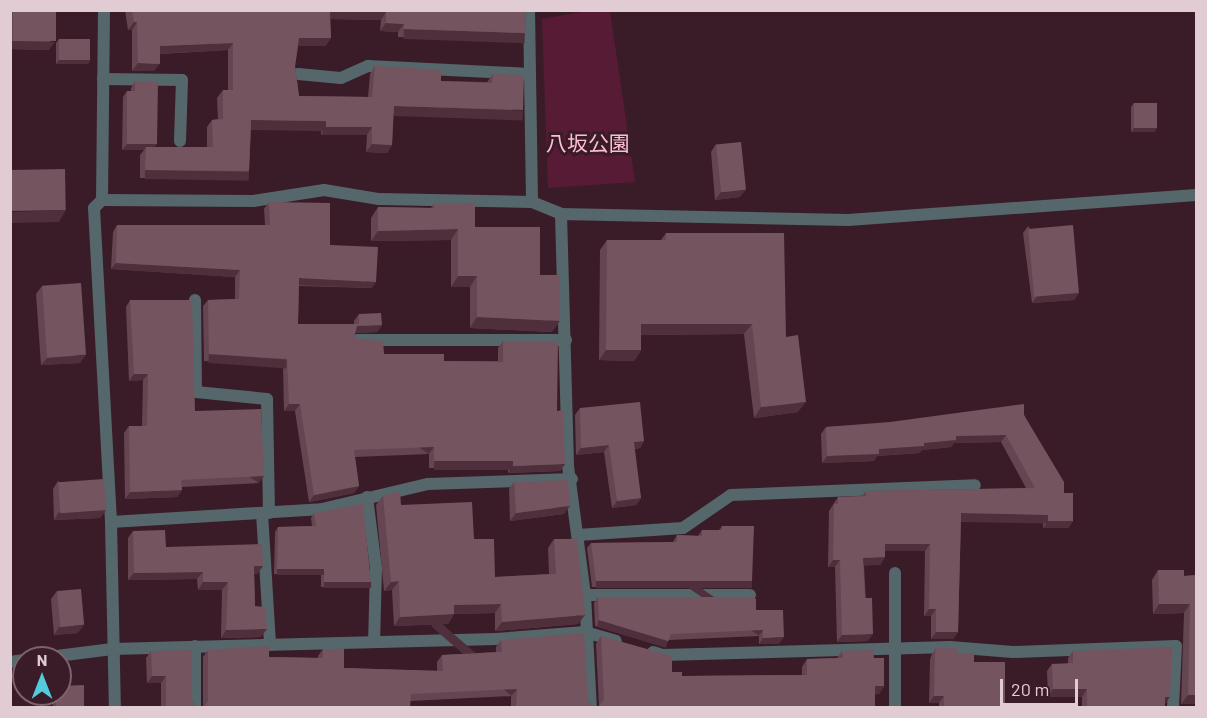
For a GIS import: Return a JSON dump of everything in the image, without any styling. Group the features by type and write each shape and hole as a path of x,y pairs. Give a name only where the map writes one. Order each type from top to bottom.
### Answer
{"street":[{"path":"104,10 102,200 94,208 111,522 115,708"},
{"path":"529,10 532,202"},
{"path":"298,74 341,78 368,66 530,74"},
{"path":"103,79 182,80 180,141"},
{"path":"102,200 253,201 324,190 379,199 532,202 561,214 848,220 1197,195"},
{"path":"561,214 568,466 572,479 585,595 585,632 591,708"},
{"path":"195,300 196,392 267,399 265,513 270,645"},
{"path":"356,340 566,340"},
{"path":"111,522 322,509 428,484 572,479"},
{"path":"578,535 683,528 731,495 975,484"},
{"path":"367,497 376,568 374,642"},
{"path":"895,573 895,708"},
{"path":"585,595 750,596"},
{"path":"72,654 112,649 496,639 585,632 663,655 950,647 1013,652 1176,646 1173,708"},
{"path":"195,646 195,708"}],"green space":[{"name":"八坂公園","path":"587,11 610,11 635,182 548,188 542,19"}],"building":[{"path":"13,10 56,10 56,41 13,41"},
{"path":"132,10 526,10 525,33 404,29 404,24 386,23 386,12 330,11 331,38 299,38 295,66 299,96 372,97 375,66 441,70 441,81 492,83 493,74 524,75 523,110 394,106 392,145 372,144 372,127 326,127 326,121 251,120 249,171 145,170 146,147 213,147 212,120 223,119 223,90 233,90 233,43 160,46 160,64 138,63 137,22 134,22"},
{"path":"59,39 90,39 90,60 59,60"},
{"path":"135,81 158,82 157,144 127,144 127,91 135,91"},
{"path":"1134,103 1157,103 1157,128 1134,128"},
{"path":"741,142 746,190 721,192 716,145"},
{"path":"65,169 66,210 11,211 10,170"},
{"path":"269,202 330,203 330,245 378,247 376,282 299,278 298,324 359,324 359,314 381,313 382,325 357,326 354,338 383,341 384,354 444,354 444,361 503,362 503,341 558,341 557,411 563,410 565,464 513,466 513,461 434,461 434,447 354,450 359,486 314,495 300,404 289,404 287,359 209,354 208,300 239,299 240,270 116,263 117,225 270,225"},
{"path":"475,203 475,227 540,227 540,275 560,275 560,321 477,317 477,276 458,276 458,229 378,231 378,207 434,208 434,204"},
{"path":"1073,225 1079,293 1034,297 1028,229"},
{"path":"666,233 784,233 786,337 798,335 806,402 761,407 752,324 641,324 641,350 606,350 607,240 666,240"},
{"path":"81,283 86,355 47,358 42,286"},
{"path":"130,300 192,300 195,411 261,409 264,476 181,480 182,490 130,492 129,426 147,426 148,374 134,374"},
{"path":"640,402 644,441 634,442 641,498 617,501 609,445 581,448 580,408"},
{"path":"1024,404 1024,415 1064,482 1064,493 1073,493 1073,521 1048,521 1048,515 961,513 958,632 936,632 936,609 929,609 930,544 885,544 885,557 863,558 865,598 872,598 873,634 842,635 840,560 833,560 834,504 838,504 838,497 866,496 866,491 1035,488 1006,435 956,436 956,440 924,443 924,446 879,449 879,454 827,456 826,427 890,422"},
{"path":"104,479 106,510 60,513 58,482"},
{"path":"568,480 570,506 516,513 514,482"},
{"path":"400,491 401,505 472,502 474,539 494,539 495,577 556,574 554,539 577,539 585,615 502,622 501,604 454,605 454,614 400,617 399,581 391,582 383,496"},
{"path":"363,504 371,582 324,582 324,569 277,569 278,527 316,526 314,513"},
{"path":"722,526 754,526 752,581 596,581 591,543 677,542 677,535 702,536 702,530 722,530"},
{"path":"165,530 166,547 262,544 263,566 254,566 255,606 265,607 267,629 226,630 228,582 203,582 203,572 134,573 133,531"},
{"path":"1158,570 1184,570 1184,576 1197,575 1197,695 1188,695 1190,604 1159,604"},
{"path":"81,589 84,625 60,627 57,591"},
{"path":"598,597 752,597 756,599 756,610 783,610 784,637 763,638 763,630 671,634 668,641 599,620"},
{"path":"584,633 588,701 595,708 516,708 517,689 411,694 410,708 204,708 208,701 208,650 269,646 269,657 323,658 323,649 344,649 344,668 443,671 442,655 502,652 501,640"},
{"path":"601,636 672,656 672,672 682,672 682,676 807,675 807,659 843,658 842,651 873,650 874,658 884,658 884,686 875,686 875,708 597,708 604,700"},
{"path":"1172,647 1170,697 1165,697 1165,708 1087,708 1087,689 1053,689 1052,664 1073,663 1073,651"},
{"path":"936,648 957,648 957,653 974,653 974,662 1005,662 1005,708 944,708 944,696 934,696"},
{"path":"192,650 192,701 196,708 166,708 166,676 152,676 151,651"},
{"path":"84,685 84,708 56,708 56,706 72,706 72,686"}]}
